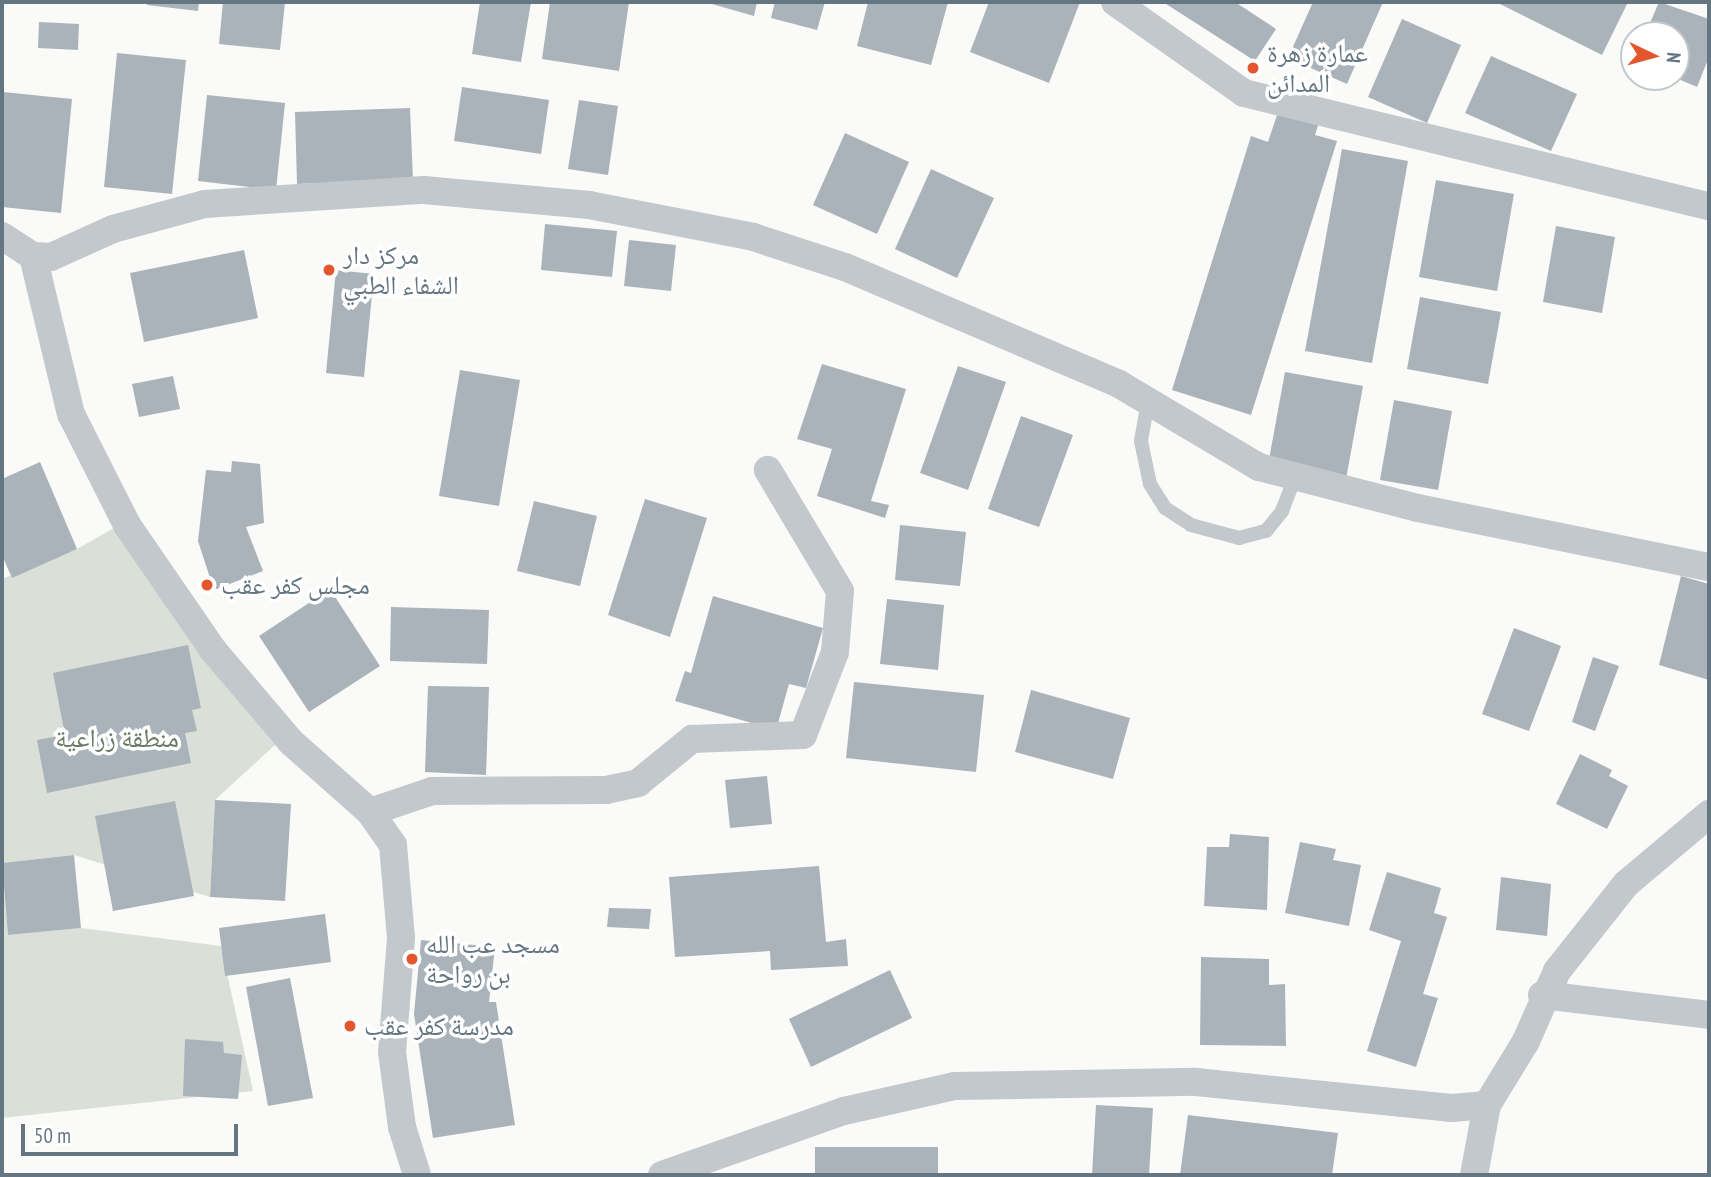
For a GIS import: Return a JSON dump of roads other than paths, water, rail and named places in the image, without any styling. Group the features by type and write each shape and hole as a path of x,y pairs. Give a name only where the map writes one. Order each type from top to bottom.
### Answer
{"street":[{"path":"1115,2 1244,93 1709,206"},
{"path":"2,236 33,256 51,257 113,229 205,204 424,190 589,205 752,237 845,267 1119,384 1259,467 1418,508 1709,567"},
{"path":"33,256 71,414 127,526 213,650 291,742 370,812 393,845 401,938 392,1052 402,1127 417,1175"},
{"path":"370,812 432,791 606,790 638,783 692,739 803,735 835,652 841,591 768,470"},
{"path":"1474,1175 1487,1105 1526,1041 1542,995 1626,884 1709,814"},
{"path":"1542,995 1709,1015"},
{"path":"662,1175 844,1111 955,1086 1196,1082 1452,1108 1487,1105"}],"lane":[{"path":"1148,401 1141,441 1150,484 1165,508 1191,525 1239,538 1266,531 1282,511 1295,477"}],"place":[{"name":"عمارة زهرة المدائن","path":"1253,68"},
{"name":"مركز دار الشفاء الطبي","path":"329,270"},
{"name":"مجلس كفر عقب","path":"207,585"},
{"name":"مسجد عب الله بن رواحة","path":"412,959"},
{"name":"مدرسة كفر عقب","path":"350,1026"}],"park label":[{"name":"منطقة زراعية","path":"117,738"}]}
